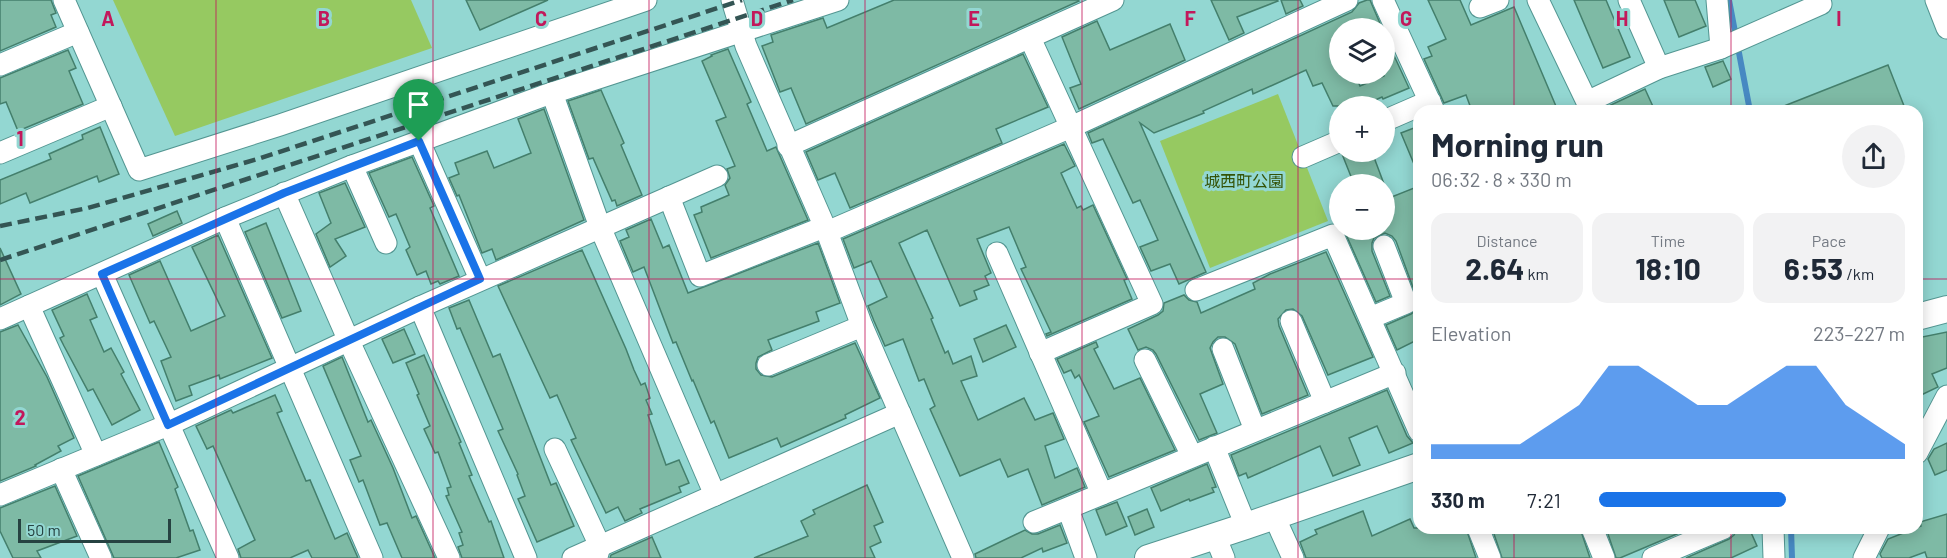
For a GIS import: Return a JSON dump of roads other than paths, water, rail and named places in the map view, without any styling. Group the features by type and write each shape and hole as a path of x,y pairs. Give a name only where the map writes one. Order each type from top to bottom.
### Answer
{"street":[{"path":"64,0 139,170 291,122 646,0"},
{"path":"732,0 741,31 788,146 826,229 862,326 963,558"},
{"path":"0,319 225,218 352,166 552,93 838,0"},
{"path":"788,146 1113,0"},
{"path":"669,197 700,276 826,229 1071,127 1347,0"},
{"path":"1383,0 1432,105"},
{"path":"1538,0 1587,102 1659,68 1733,43 1821,4 1819,0"},
{"path":"1629,0 1659,68"},
{"path":"1717,0 1733,43"},
{"path":"1936,0 1947,28"},
{"path":"0,65 78,32"},
{"path":"1030,38 1152,304 1040,353"},
{"path":"552,93 600,227 715,495"},
{"path":"0,153 111,106"},
{"path":"1395,118 1413,112"},
{"path":"419,141 480,279"},
{"path":"1303,157 1329,146"},
{"path":"352,166 386,243"},
{"path":"0,495 168,425 480,279 717,176"},
{"path":"284,193 348,339 449,558"},
{"path":"225,218 372,558"},
{"path":"1196,290 1334,235 1413,416"},
{"path":"1370,318 1406,303 1384,246"},
{"path":"997,253 1102,494"},
{"path":"102,274 228,558"},
{"path":"29,306 96,455"},
{"path":"420,307 526,558"},
{"path":"1923,315 1947,309"},
{"path":"1291,321 1325,402"},
{"path":"768,365 862,326"},
{"path":"1223,349 1255,430"},
{"path":"1145,360 1192,456"},
{"path":"1034,522 1395,373"},
{"path":"1923,442 1947,396"},
{"path":"573,558 599,552 715,495 900,412"},
{"path":"1214,447 1246,526"},
{"path":"555,449 599,552"},
{"path":"1148,558 1220,547 1246,526 1413,468"},
{"path":"61,469 101,558"},
{"path":"1068,509 1086,558"},
{"path":"1275,516 1293,558"},
{"path":"1480,534 1490,558"},
{"path":"1594,534 1604,558"},
{"path":"1663,556 1704,534"},
{"path":"1773,534 1774,558"},
{"path":"1864,558 1876,534"}],"waterway":[{"path":"1729,0 1749,105"},
{"path":"1791,534 1792,558"}],"railway":[{"path":"0,226 88,208 261,158 742,0"},
{"path":"0,260 793,0"}],"park label":[{"name":"城西町公園","path":"1244,181"}]}
